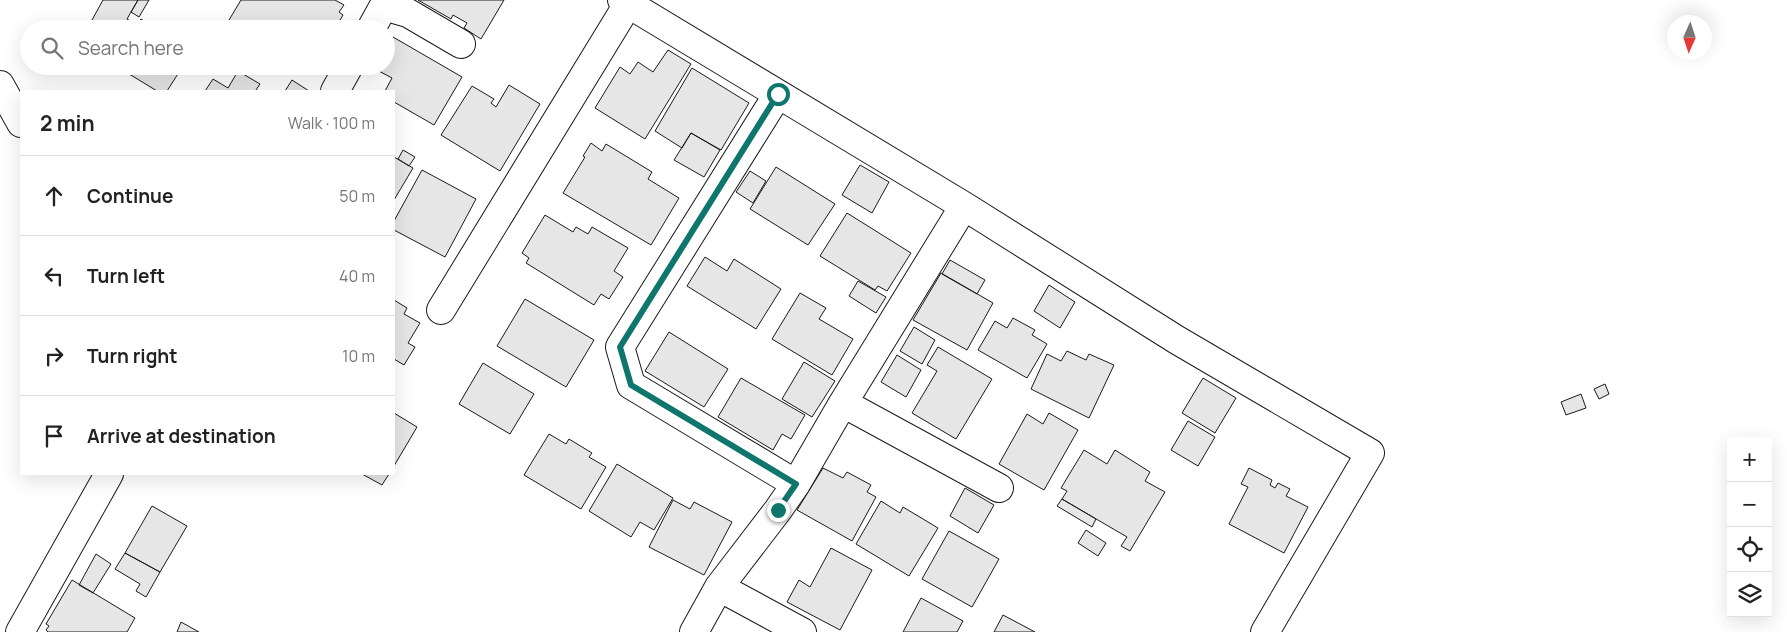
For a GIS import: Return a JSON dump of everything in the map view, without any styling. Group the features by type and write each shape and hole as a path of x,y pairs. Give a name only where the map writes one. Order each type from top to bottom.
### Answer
{"street":[{"path":"441,310 625,2 964,206 1177,340 1370,453 1265,632"},
{"path":"381,12 408,12 461,44"},
{"path":"336,90 345,75"},
{"path":"0,85 20,121"},
{"path":"778,94 620,347 631,385 796,484"},
{"path":"694,632 719,587 796,484 843,403 964,206"},
{"path":"843,403 999,488"},
{"path":"20,632 108,475"},
{"path":"719,587 802,632"},
{"path":"0,625 12,632"}],"building":[{"path":"103,0 138,0 127,19 129,20 92,20"},
{"path":"138,0 149,0 139,17 131,12"},
{"path":"241,0 335,0 344,5 339,12 343,15 340,20 229,20"},
{"path":"418,0 504,0 481,39 464,28 467,23 453,15 451,19"},
{"path":"395,38 462,77 434,125 395,103 395,90 386,90 392,78 386,75 395,75"},
{"path":"668,50 691,64 645,139 595,108 620,67 630,74 638,62 653,72"},
{"path":"692,68 749,103 721,150 691,133 682,148 655,131"},
{"path":"131,75 177,75 168,90 155,90"},
{"path":"236,75 245,75 260,84 256,90 206,90 213,79 228,88"},
{"path":"292,80 307,90 286,90"},
{"path":"509,85 540,104 500,171 441,135 472,86 494,99 491,103 496,107"},
{"path":"691,133 720,150 704,177 674,160"},
{"path":"591,143 602,151 606,144 652,172 648,179 679,198 651,245 563,193 585,157 583,156"},
{"path":"403,150 415,157 409,166 398,159"},
{"path":"395,158 413,168 395,198"},
{"path":"860,165 889,182 872,213 842,195"},
{"path":"776,167 835,204 808,245 750,209"},
{"path":"422,170 476,199 445,257 395,231 395,219"},
{"path":"750,171 766,181 753,203 736,192"},
{"path":"847,213 911,253 887,291 878,286 875,290 820,256"},
{"path":"545,215 573,232 576,227 588,234 592,227 628,248 614,271 623,277 609,299 601,294 594,305 526,263 529,258 522,253"},
{"path":"705,257 727,271 734,259 781,289 756,329 687,286"},
{"path":"950,260 985,280 977,294 942,274"},
{"path":"941,273 993,303 967,350 913,320"},
{"path":"858,281 886,297 876,313 849,296"},
{"path":"1049,285 1075,302 1060,328 1034,311"},
{"path":"800,293 826,308 819,319 853,339 832,375 772,339"},
{"path":"525,299 594,340 566,387 497,346"},
{"path":"395,301 407,308 404,314 420,323 408,343 415,347 404,365 395,360"},
{"path":"1013,318 1035,330 1032,335 1047,344 1027,378 978,350 995,321 1007,328"},
{"path":"914,327 935,340 922,364 900,351"},
{"path":"669,332 728,369 704,407 645,371"},
{"path":"938,347 992,379 956,439 912,413 937,371 927,365"},
{"path":"1067,351 1086,360 1089,354 1114,365 1089,418 1031,389 1047,354 1061,361"},
{"path":"897,355 921,370 906,397 881,382"},
{"path":"804,362 835,381 812,417 782,399"},
{"path":"483,363 534,394 510,434 459,404"},
{"path":"741,378 805,415 791,439 782,434 773,450 718,417"},
{"path":"1203,378 1236,398 1215,433 1182,413"},
{"path":"1605,384 1609,394 1599,399 1594,389"},
{"path":"1581,394 1586,408 1566,415 1561,402"},
{"path":"1049,413 1078,430 1044,490 999,464 1027,414 1043,424"},
{"path":"395,414 417,427 395,464"},
{"path":"1188,421 1215,437 1198,466 1171,450"},
{"path":"549,434 566,444 569,439 592,453 589,457 606,467 581,509 524,475"},
{"path":"1084,450 1107,464 1115,450 1150,472 1145,481 1165,492 1130,551 1121,546 1127,537 1062,499 1067,491 1061,488"},
{"path":"617,464 673,498 654,530 640,522 631,537 589,511"},
{"path":"823,468 843,478 847,472 871,485 867,492 876,497 852,541 797,510"},
{"path":"1249,468 1272,480 1270,485 1275,488 1278,483 1290,489 1286,496 1308,507 1284,553 1229,524 1248,487 1241,484"},
{"path":"364,475 388,475 382,485"},
{"path":"965,488 994,505 978,533 950,516"},
{"path":"1062,499 1096,519 1092,527 1057,506"},
{"path":"673,500 690,509 694,502 732,522 704,575 649,547"},
{"path":"881,501 900,513 903,507 938,528 909,576 856,544"},
{"path":"152,506 187,526 160,572 125,553"},
{"path":"1086,530 1106,543 1098,556 1078,543"},
{"path":"949,531 999,559 972,607 922,579"},
{"path":"831,548 872,570 840,630 787,602 799,580 810,587"},
{"path":"125,553 160,572 146,597 136,591 140,584 115,569"},
{"path":"96,554 111,564 93,593 79,585"},
{"path":"72,580 135,618 127,632 48,632 46,630 49,626 46,624"},
{"path":"921,598 963,621 957,632 903,632"},
{"path":"1003,615 1035,632 994,632"},
{"path":"181,622 199,632 177,632"}],"route":[{"path":"778,94 620,347 631,385 796,484 778,510"}]}
